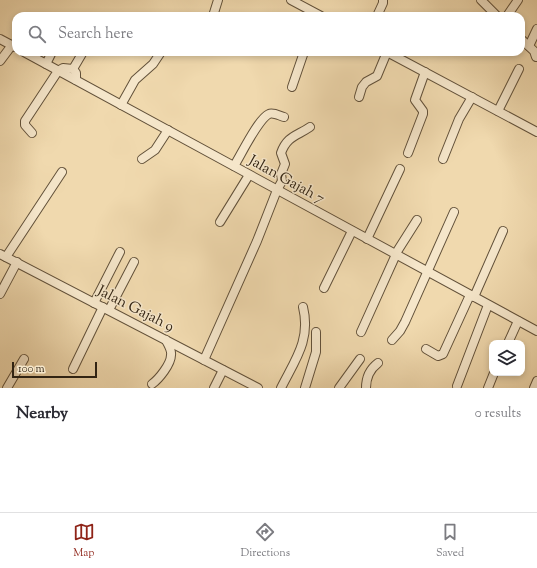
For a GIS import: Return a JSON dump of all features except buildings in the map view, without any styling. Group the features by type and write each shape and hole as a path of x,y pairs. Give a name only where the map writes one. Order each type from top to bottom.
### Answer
{"street":[{"path":"214,12 218,0"},
{"path":"290,0 300,2 314,12"},
{"path":"379,12 383,3 382,0"},
{"path":"481,0 493,12"},
{"path":"510,12 518,0"},
{"path":"529,46 537,29"},
{"path":"0,39 12,45"},
{"path":"525,42 534,51 536,57"},
{"path":"0,61 12,48"},
{"name":"Jalan Gajah 7","path":"33,56 120,105 537,331"},
{"path":"46,64 50,56"},
{"path":"73,69 81,56"},
{"path":"120,105 135,80 153,64 158,56"},
{"path":"292,87 303,56"},
{"path":"359,97 362,87 366,82 373,80 377,76 385,56"},
{"path":"395,56 537,132"},
{"path":"32,133 25,125 25,121 58,71 63,68 73,69"},
{"path":"498,111 519,68"},
{"path":"73,69 76,73 76,80"},
{"path":"408,153 423,114 423,111 415,100 425,72"},
{"path":"443,159 459,118 472,97"},
{"path":"234,166 261,120 268,114 272,113 284,117"},
{"path":"204,360 257,241 281,182 281,173 286,164 281,153 283,148 293,136 310,127"},
{"path":"142,159 155,150 168,130"},
{"path":"367,239 400,169"},
{"path":"3,255 62,172"},
{"path":"220,222 249,174"},
{"path":"392,340 400,331 405,322 454,212"},
{"path":"361,332 398,250 417,220"},
{"path":"324,288 352,231"},
{"path":"426,350 438,356 443,354 503,231"},
{"path":"94,303 120,252"},
{"name":"Jalan Gajah 9","path":"3,255 258,388"},
{"path":"0,294 17,262"},
{"path":"73,369 134,262"},
{"path":"457,386 488,305"},
{"path":"281,388 302,346 306,322 303,307"},
{"path":"509,340 518,321"},
{"path":"305,388 316,352 316,332"},
{"path":"152,384 161,376 171,356 170,348 166,340"},
{"path":"302,346 316,352"},
{"path":"7,388 24,359"},
{"path":"338,388 360,359"},
{"path":"366,388 367,378 378,363"},
{"path":"214,388 223,370"},
{"path":"488,388 493,376"},
{"path":"534,388 537,381"}]}
